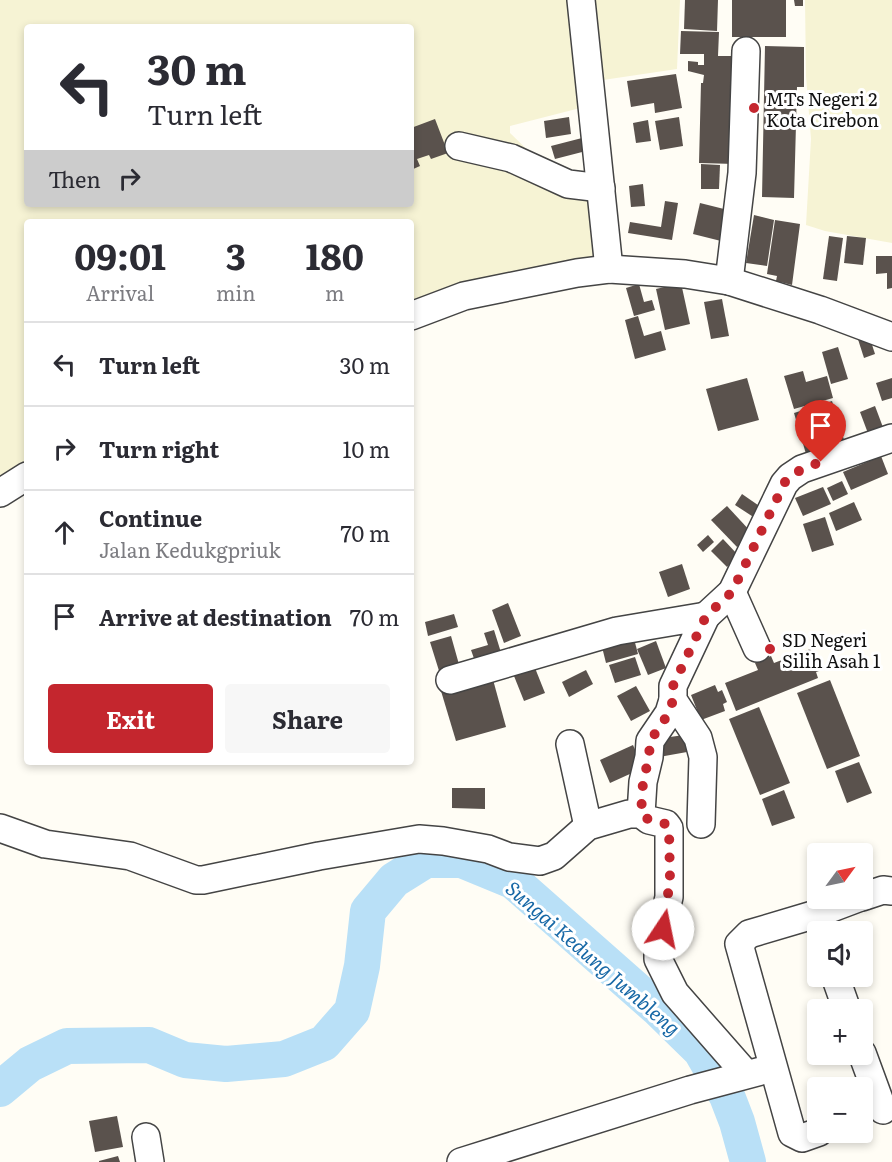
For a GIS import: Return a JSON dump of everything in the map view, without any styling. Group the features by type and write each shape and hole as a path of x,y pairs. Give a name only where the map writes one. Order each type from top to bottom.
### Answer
{"street":[{"path":"581,0 609,269"},
{"path":"729,281 742,173 746,51"},
{"path":"459,146 511,158 568,184 601,188"},
{"path":"414,315 464,296 577,273 609,269 685,274 729,281 820,310 892,337"},
{"path":"641,814 643,782 650,741 669,713 673,700 673,686 706,616 732,592 784,484 789,477 802,469 892,438"},
{"path":"0,493 24,478"},
{"path":"732,592 758,648"},
{"path":"450,680 616,631 706,616"},
{"path":"673,700 698,738 703,757 701,824"},
{"path":"570,744 588,826"},
{"path":"0,828 45,844 130,856 196,880 203,880 319,856 419,839 488,849 509,857 540,861 554,856 588,826 629,814 641,814 649,820 666,824 669,828 670,888 658,945 658,959 675,993 740,1076"},
{"path":"873,893 883,890 892,891"},
{"path":"820,921 841,909"},
{"path":"807,924 749,934 739,944 792,1133 802,1138 807,1136"},
{"path":"865,1065 879,1112"},
{"path":"461,1162 690,1090 774,1069"}],"shaded area":[{"path":"0,0 572,0 588,106 510,126 510,133 540,162 576,173 596,176 598,259 414,304 414,219 24,219 24,469 0,483"},
{"path":"593,0 680,0 677,69 603,80"},
{"path":"805,0 892,0 892,243 825,231 806,225 811,139 806,76"}],"building":[{"path":"685,0 718,0 717,31 684,29"},
{"path":"732,0 786,0 786,37 732,37"},
{"path":"794,0 803,0 803,6 795,6"},
{"path":"681,31 719,32 718,56 738,56 735,164 699,163 701,83 703,83 704,75 688,71 688,61 704,65 704,54 680,54"},
{"path":"765,46 804,47 804,87 797,87 794,198 762,197"},
{"path":"676,74 682,108 655,113 654,103 631,107 627,81"},
{"path":"569,117 571,134 546,138 544,121"},
{"path":"679,117 683,146 660,150 655,121"},
{"path":"435,119 448,153 431,159 429,155 417,159 420,166 414,169 414,127"},
{"path":"648,120 651,141 636,143 633,123"},
{"path":"582,138 586,151 555,159 551,146"},
{"path":"701,164 720,165 719,189 701,189"},
{"path":"643,184 645,206 631,207 629,186"},
{"path":"665,201 678,203 672,240 628,233 630,222 661,227"},
{"path":"700,203 728,210 721,241 693,234"},
{"path":"754,215 774,220 767,266 746,263"},
{"path":"775,220 800,224 792,285 776,281 777,276 767,274"},
{"path":"829,236 843,238 837,281 823,279"},
{"path":"847,236 866,238 863,265 844,263"},
{"path":"876,256 892,256 892,288 887,289 887,273 876,274"},
{"path":"681,283 690,324 665,330 656,289"},
{"path":"639,284 644,302 652,300 655,310 634,316 626,288"},
{"path":"722,299 729,336 711,339 704,302"},
{"path":"638,316 644,336 661,331 666,350 635,359 625,320"},
{"path":"866,326 875,354 864,358 855,330"},
{"path":"838,347 848,379 831,384 822,352"},
{"path":"803,371 806,382 827,376 833,398 794,409 784,376"},
{"path":"747,378 759,420 718,431 706,389"},
{"path":"892,378 892,398 882,401 876,383"},
{"path":"832,401 845,443 806,454 794,413"},
{"path":"875,406 884,430 869,436 860,412"},
{"path":"881,456 888,474 851,490 843,472"},
{"path":"842,481 848,494 833,501 827,488"},
{"path":"823,487 831,504 803,516 795,498"},
{"path":"742,494 765,510 758,520 735,505"},
{"path":"854,502 862,520 836,531 829,513"},
{"path":"727,506 752,533 737,547 711,520"},
{"path":"825,517 834,545 812,552 803,524"},
{"path":"708,535 714,542 703,552 697,545"},
{"path":"723,539 738,555 727,567 711,551"},
{"path":"682,564 690,589 668,597 659,572"},
{"path":"508,603 521,636 504,643 492,610"},
{"path":"454,614 458,627 428,636 425,622"},
{"path":"494,630 503,659 477,667 471,650 488,645 484,633"},
{"path":"633,635 638,654 606,663 601,643"},
{"path":"451,636 460,668 440,674 430,642"},
{"path":"656,641 666,668 648,675 637,649"},
{"path":"813,648 822,670 816,672 818,678 736,711 725,683 758,670 755,663 771,656 774,663"},
{"path":"635,657 641,675 615,683 609,665"},
{"path":"535,668 545,693 524,701 514,676"},
{"path":"586,670 593,684 569,697 562,682"},
{"path":"492,676 506,727 456,741 441,691"},
{"path":"830,680 860,756 827,769 797,693"},
{"path":"715,685 718,692 722,690 727,702 723,704 725,711 701,720 691,695"},
{"path":"636,686 650,711 631,721 617,696"},
{"path":"759,707 790,783 760,795 729,719"},
{"path":"684,735 687,752 659,757 656,739"},
{"path":"633,745 643,768 610,783 600,760"},
{"path":"859,762 872,793 847,803 835,771"},
{"path":"452,788 485,788 485,809 452,808"},
{"path":"784,790 795,818 772,826 762,799"},
{"path":"117,1116 123,1147 95,1152 89,1121"},
{"path":"118,1156 120,1162 99,1162 99,1161"}],"waterway":[{"name":"Sungai Kedung Jumbleng","path":"0,1089 30,1064 67,1046 149,1045 185,1060 226,1064 284,1059 324,1043 352,1011 362,966 368,911 394,880 426,860 462,860 513,881 657,1008 701,1051 727,1096 748,1162"}],"place":[{"name":"MTs Negeri 2 Kota Cirebon","path":"754,108"},
{"name":"SD Negeri Silih Asah 1","path":"770,649"}],"route":[{"path":"663,929 669,897 669,828 666,824 649,820 641,814 643,782 650,741 669,713 673,700 673,686 706,616 732,592 786,480 802,469 821,462"}]}
